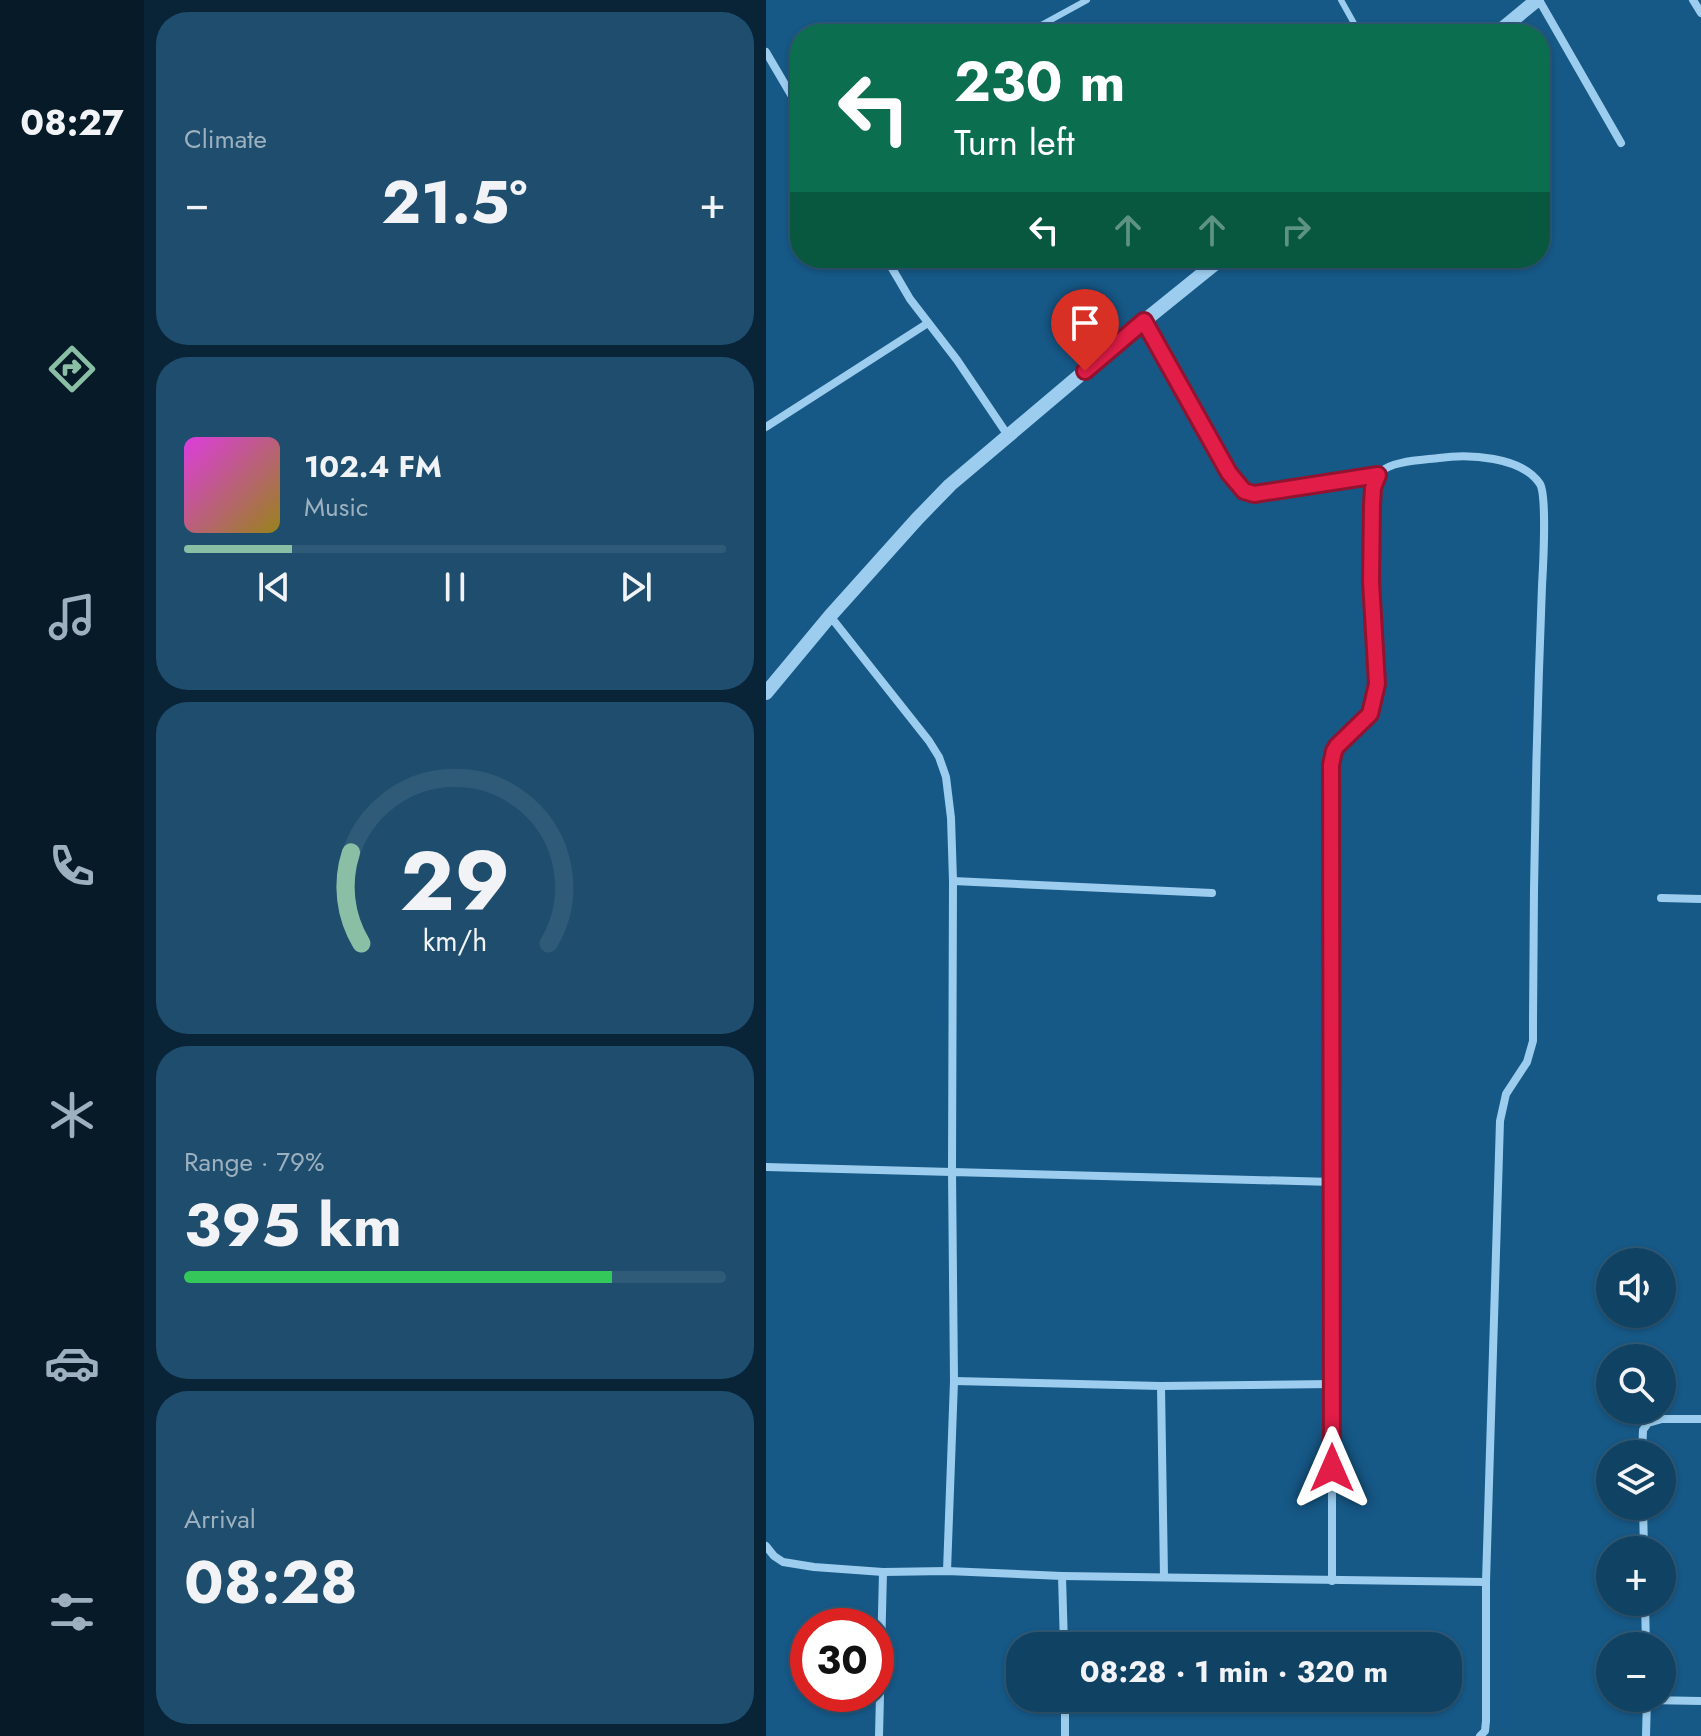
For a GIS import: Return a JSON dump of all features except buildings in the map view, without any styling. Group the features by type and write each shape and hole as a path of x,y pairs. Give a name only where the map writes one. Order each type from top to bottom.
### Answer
{"street":[{"path":"1508,24 1538,0 1621,143"},
{"path":"1693,0 1701,13"},
{"path":"766,52 790,93"},
{"path":"892,268 910,299 957,360 1009,437"},
{"path":"766,693 830,616 950,485 1210,268"},
{"path":"1144,321 1229,473 1244,491 1254,494 1378,475"},
{"path":"766,427 928,323"},
{"path":"1332,1581 1331,765 1337,746 1370,714 1377,684 1371,581 1373,488 1378,475 1389,466 1446,457 1499,460 1519,466 1542,487 1543,564 1536,736 1533,1041 1527,1062 1506,1094 1500,1121 1486,1582 1486,1721 1485,1731 1480,1736"},
{"path":"830,616 919,727 939,757 946,777 953,881 954,1381 947,1571"},
{"path":"953,881 1212,893"},
{"path":"1661,898 1701,899"},
{"path":"766,1167 1332,1182"},
{"path":"954,1381 1161,1386 1332,1384"},
{"path":"1161,1386 1164,1577"},
{"path":"1643,1440 1643,1430 1648,1423 1662,1419 1701,1419"},
{"path":"766,1546 774,1556 792,1565 883,1572 1486,1582"},
{"path":"879,1736 883,1572"},
{"path":"1062,1576 1064,1632"},
{"path":"1676,1700 1701,1701"},
{"path":"1065,1712 1065,1736"},
{"path":"1646,1736 1647,1712"}],"lane":[{"path":"1043,24 1087,0"},
{"path":"1341,0 1354,24"}],"route":[{"path":"1085,371 1144,321 1229,473 1244,491 1254,494 1378,475 1373,488 1371,581 1377,684 1370,714 1337,746 1331,765 1332,1468"}]}
